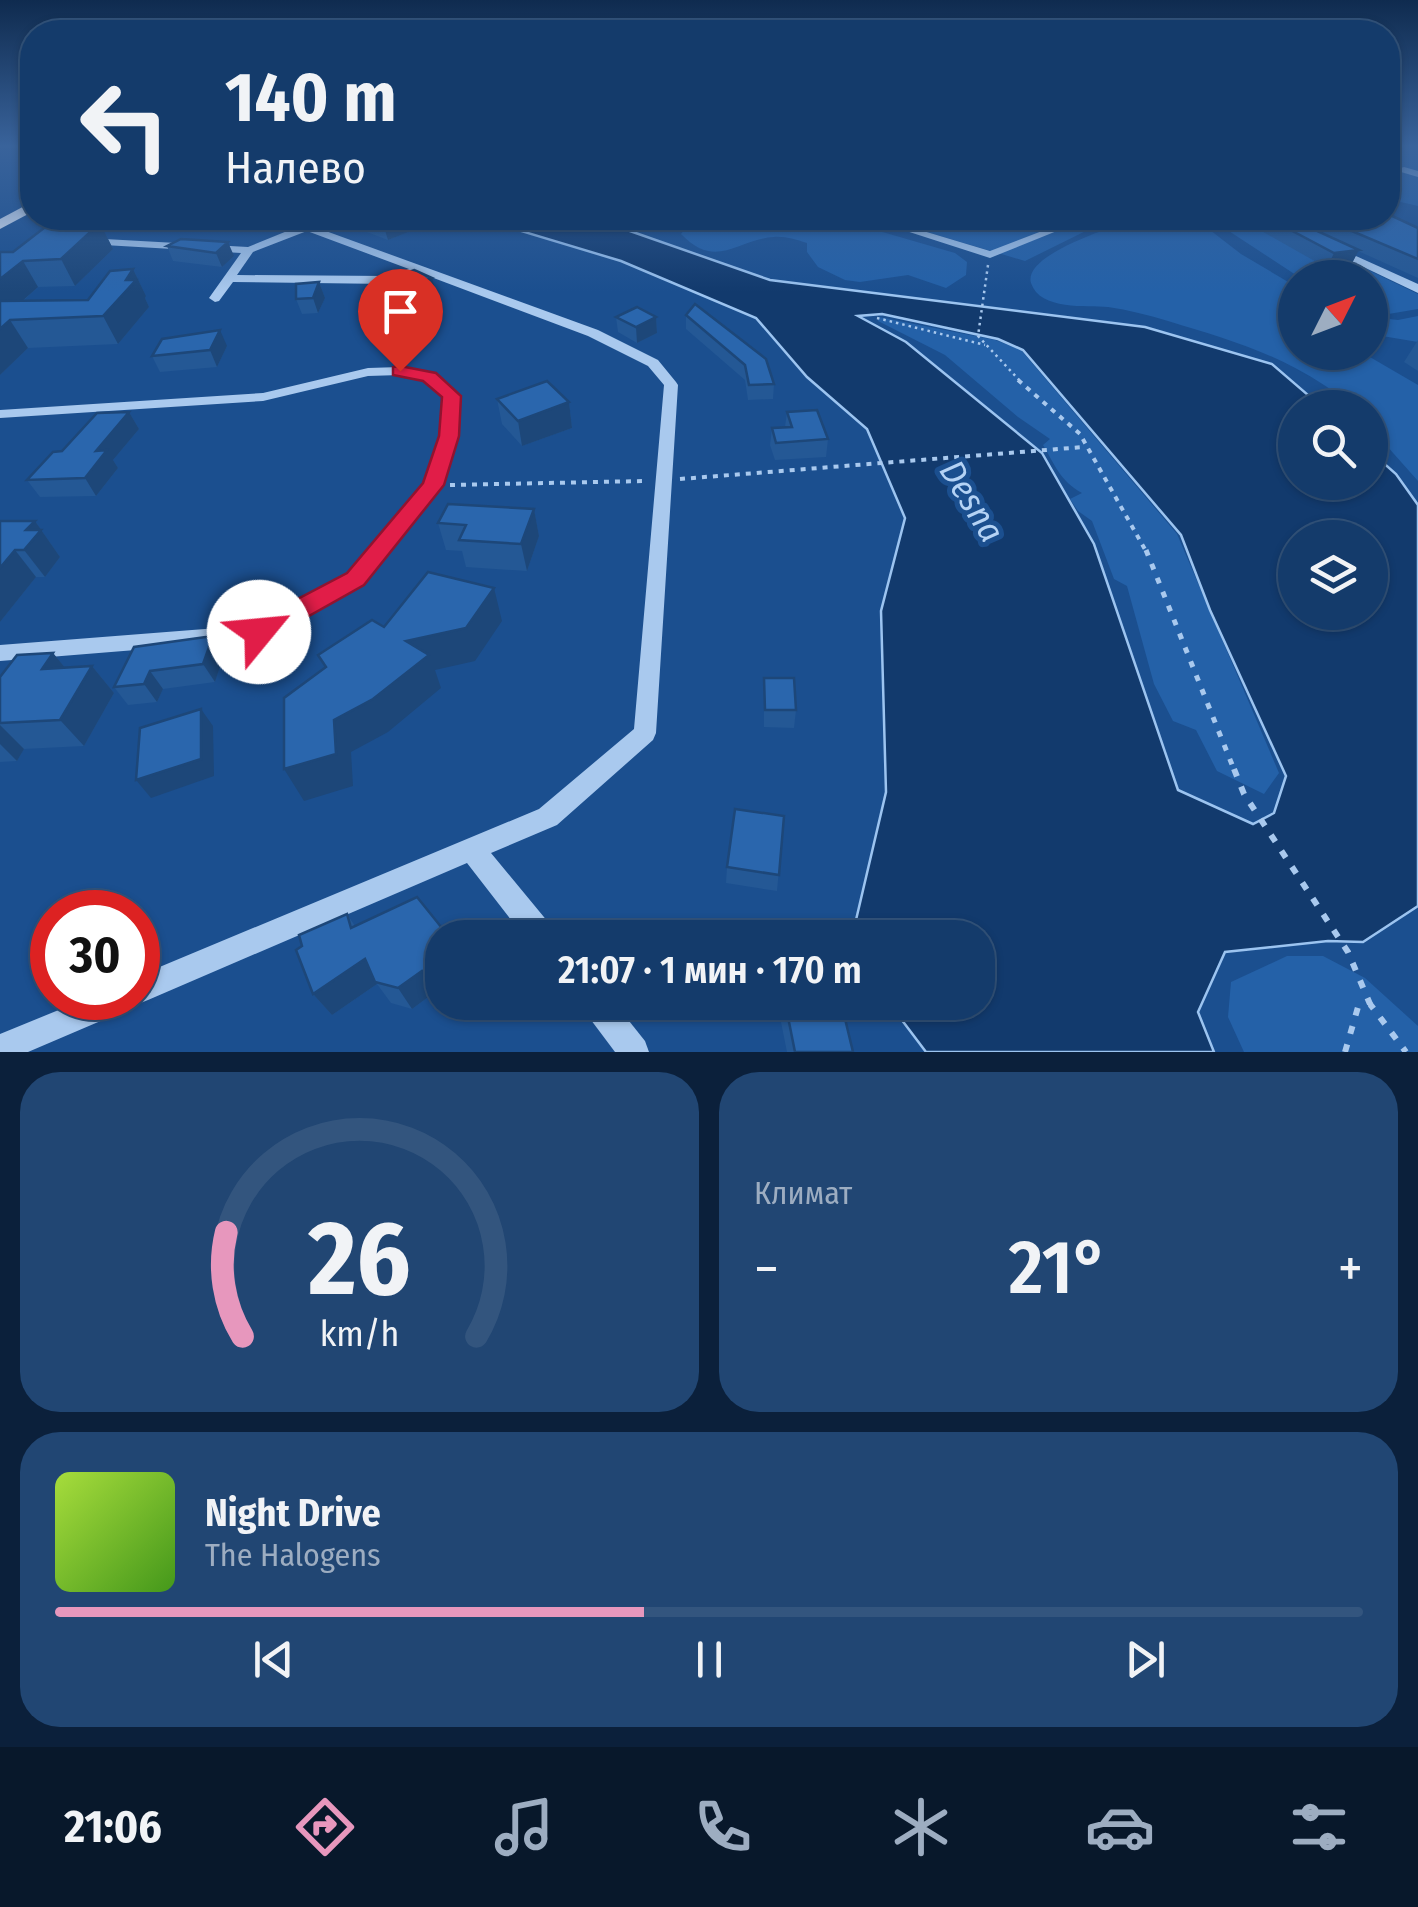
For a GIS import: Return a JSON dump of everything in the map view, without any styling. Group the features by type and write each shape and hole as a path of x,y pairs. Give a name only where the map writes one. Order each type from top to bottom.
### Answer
{"street":[{"path":"72,240 249,250 300,230"},
{"path":"160,981 548,818 644,734 671,386 653,363 593,332 316,230"},
{"path":"910,230 990,255 1054,230"},
{"path":"1318,241 1418,289"},
{"path":"215,298 249,250"},
{"path":"229,278 389,280 420,268"},
{"path":"0,414 263,398 368,372 400,371 429,377 451,396 449,436 433,485 356,579 259,632 0,653"},
{"path":"471,848 528,920"},
{"path":"0,1049 69,1020"},
{"path":"609,1020 634,1052"}],"path":[{"path":"990,255 978,336 1014,376 1080,434 1084,447 1103,472 1142,541 1244,794 1348,952 1370,1004 1406,1052"},
{"path":"877,318 985,346"},
{"path":"862,462 1084,447"},
{"path":"1345,1052 1358,1007 1370,1004"}],"shaded area":[{"path":"1400,194 1418,194 1418,206 1400,202"},
{"path":"684,230 876,230 955,253 967,262 966,275 946,288 908,275 860,282 845,280 818,267 807,252 807,243 774,237 716,252 694,245 681,234"},
{"path":"920,230 1088,230 1025,261"},
{"path":"1106,230 1210,230 1278,276 1278,360 1229,340 1131,311 1077,306 1044,298 1031,283 1032,272 1058,250"},
{"path":"1227,230 1285,230 1347,260 1278,260 1278,263"},
{"path":"1388,280 1418,294 1418,309 1388,314"},
{"path":"1418,316 1418,342 1388,337 1388,319"},
{"path":"879,317 995,340 1021,350 1177,534 1279,773 1264,794 1217,771 1196,730 1173,721 1154,684 1127,586 1114,579 1092,521 1070,499 1082,493 1055,466 1043,445 1050,439 945,355 878,321"},
{"path":"1388,368 1418,385 1418,481 1388,447 1388,390 1331,390 1298,370"},
{"path":"1287,956 1323,956 1365,978 1418,1026 1418,1052 1244,1052 1228,1017 1231,982"}],"water":[{"name":"Desna","path":"518,230 625,230 770,280 1145,327 1272,364 1302,390 1278,390 1278,500 1388,500 1388,467 1418,505 1418,906 1363,942 1328,941 1225,952 1198,1012 1214,1052 926,1052 902,1020 995,1020 995,920 856,920 886,792 881,611 905,518 867,429 807,377 756,318 621,261","holes":["882,314 998,339 1023,350 1181,535 1210,610 1286,776 1274,813 1253,824 1178,790 1094,544 1042,453 906,342 858,316"]}],"building":[{"path":"1400,220 1418,228 1418,259 1349,230 1400,230"},
{"path":"41,230 92,230 61,259 23,261 0,279 0,252 13,252"},
{"path":"1291,230 1315,230 1359,250 1334,253"},
{"path":"181,239 228,242 216,253 167,246"},
{"path":"133,269 126,280 136,280 103,316 10,320 0,329 0,301 88,300 110,271"},
{"path":"414,270 432,278 399,292 381,283"},
{"path":"319,282 313,298 296,299 296,284"},
{"path":"695,304 766,359 774,384 749,385 745,365 686,315"},
{"path":"637,307 656,317 636,327 616,317"},
{"path":"220,330 210,350 152,356 162,339"},
{"path":"547,381 569,402 518,421 497,399"},
{"path":"817,410 828,439 776,443 772,428 792,427 787,412"},
{"path":"129,412 96,451 107,450 85,478 27,480 53,452 62,451 97,413"},
{"path":"448,504 534,509 521,544 459,540 466,525 438,523"},
{"path":"0,521 35,521 26,530 41,530 24,550 15,550 0,568"},
{"path":"428,572 494,588 466,628 406,641 429,655 373,699 334,720 336,754 284,769 284,698 326,667 318,655 372,620 384,627"},
{"path":"213,636 203,664 150,671 144,684 114,687 134,647"},
{"path":"53,653 42,669 92,666 60,720 0,723 0,677 17,655"},
{"path":"764,678 794,678 796,710 765,710"},
{"path":"201,709 201,759 136,780 140,728"},
{"path":"735,809 784,816 779,875 727,867"},
{"path":"417,897 436,920 425,920 425,975 422,971 398,988 375,982 365,959 313,994 296,950 302,946 299,935 347,914 351,928"},
{"path":"789,1020 845,1020 853,1052 795,1052"}],"route":[{"path":"259,632 356,579 433,485 449,436 451,396 429,377 400,371"}]}
